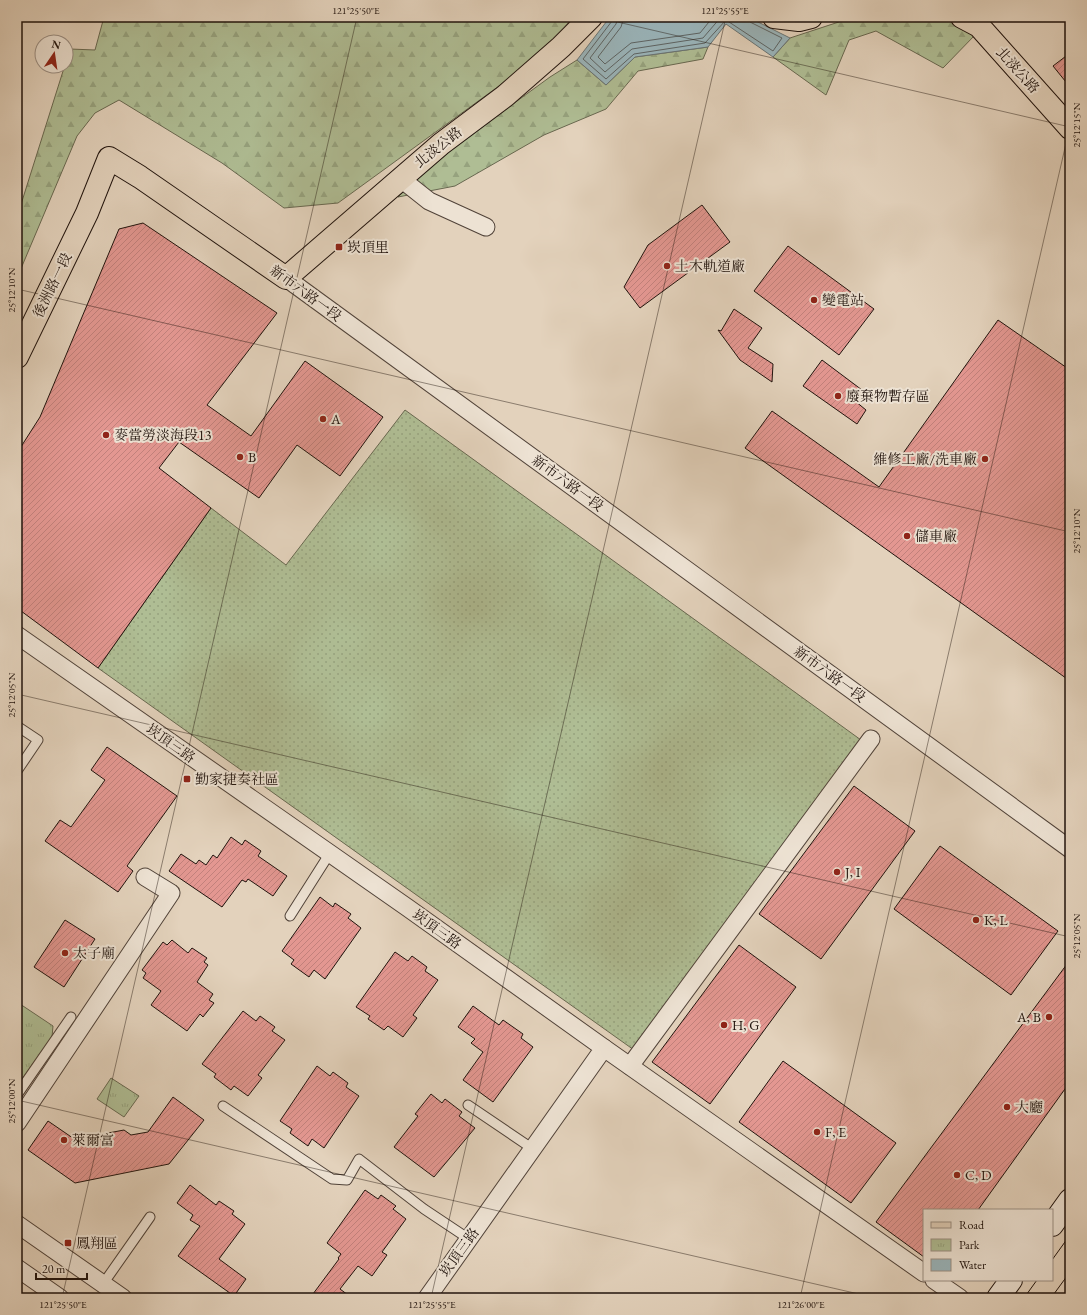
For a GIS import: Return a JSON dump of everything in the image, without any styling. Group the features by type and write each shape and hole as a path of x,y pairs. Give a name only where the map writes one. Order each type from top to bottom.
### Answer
{"main road":[{"name":"北淡公路","path":"286,278 400,178 441,144 505,96 561,47 591,17"},
{"path":"774,17 799,20 811,17"},
{"name":"北淡公路","path":"971,20 1070,128"},
{"name":"新市六路一段","path":"87,213 109,158 286,278"},
{"name":"後洲路一段","path":"17,357 87,213"}],"street":[{"path":"400,178 429,201 486,227"},
{"name":"新市六路一段","path":"286,278 1070,849"},
{"name":"崁頂三路","path":"17,635 330,853 604,1048 427,1298"},
{"path":"630,1066 871,739"},
{"path":"17,1123 171,893 145,877"},
{"path":"604,1048 923,1272"},
{"path":"1053,1223 1070,1200"},
{"path":"17,1224 123,1298"},
{"path":"17,1268 60,1298"},
{"path":"935,1281 960,1298"},
{"path":"998,1298 1011,1281"}],"lane":[{"path":"17,726 38,740 17,771"},
{"path":"290,916 330,853"},
{"path":"17,1095 71,1017"},
{"path":"223,1106 332,1179 347,1180 360,1159 424,1209 469,1239"},
{"path":"468,1106 533,1149"},
{"path":"103,1284 150,1217"}],"green space":[{"path":"104,17 573,17 552,43 510,78 338,203 284,208 222,163 119,100 95,113 77,136 17,278 17,217 62,74 74,74 74,49 95,50"},
{"path":"854,17 942,17 975,35 943,68 876,31 849,40 826,95 773,57 790,38"},
{"path":"708,47 703,59 638,71 606,109 544,135 455,186 398,197 436,160 550,77 577,60 606,85 635,57"},
{"path":"405,410 861,740 634,1050 98,668 211,508 286,565"},
{"path":"17,1002 53,1026 52,1037 17,1086"},
{"path":"111,1078 139,1096 124,1117 97,1099"}],"water":[{"path":"610,17 748,17 790,38 773,57 726,24 708,47 635,57 606,85 577,60"}],"building":[{"path":"1070,53 1070,87 1053,66"},
{"name":"土木軌道廠","path":"702,205 730,242 640,308 624,287 648,245"},
{"name":"麥當勞淡海段13","path":"143,223 277,313 207,405 251,436 305,361 383,417 340,476 297,445 259,498 179,442 159,468 211,508 98,668 17,608 17,453 40,417 119,229"},
{"name":"變電站","path":"788,246 874,309 839,355 754,291"},
{"path":"734,309 762,328 748,348 773,364 772,382 740,360 718,330 721,331"},
{"path":"998,320 1070,370 1070,681 745,448 772,411 879,487"},
{"name":"廢棄物暫存區","path":"822,360 862,390 855,401 866,410 857,424 803,386"},
{"path":"107,747 177,796 127,866 133,871 118,892 45,841 60,820 71,827 105,780 91,770"},
{"name":"J, I","path":"854,786 915,831 821,959 759,914"},
{"path":"231,837 242,845 245,840 261,851 258,856 287,876 273,896 248,879 246,882 242,880 222,907 169,871 181,854 196,864 199,860 206,865 213,855 217,858"},
{"name":"K, L","path":"940,846 1058,931 1011,995 894,909"},
{"path":"320,897 333,907 335,903 351,914 348,918 361,928 325,979 314,970 309,977 291,964 294,960 282,951"},
{"name":"太子廟","path":"65,920 95,939 64,987 34,967"},
{"path":"172,940 188,953 192,948 207,958 204,962 208,965 197,982 213,994 209,1000 214,1003 203,1017 200,1014 187,1031 151,1005 161,991 143,978 146,973 142,970 163,942 167,945"},
{"name":"H, G","path":"739,945 796,987 710,1104 652,1062"},
{"path":"395,952 408,961 412,956 427,967 425,971 438,980 413,1015 417,1018 403,1037 388,1026 384,1030 368,1019 370,1016 356,1007"},
{"path":"1070,960 1070,1082 979,1209 923,1209 923,1256 876,1222"},
{"path":"473,1006 499,1025 503,1020 523,1034 521,1038 533,1047 493,1102 463,1080 483,1052 471,1043 475,1039 458,1027"},
{"path":"243,1011 256,1021 260,1016 275,1027 272,1031 285,1040 258,1075 262,1078 248,1096 234,1086 231,1090 214,1077 216,1074 202,1064"},
{"name":"F, E","path":"783,1061 896,1143 851,1203 739,1122"},
{"path":"317,1066 330,1076 333,1072 348,1083 346,1087 359,1096 324,1148 312,1139 308,1146 290,1133 292,1129 280,1121"},
{"path":"431,1094 442,1103 445,1099 462,1112 459,1116 475,1128 434,1177 394,1147 418,1116 415,1114"},
{"path":"173,1097 204,1120 169,1164 75,1183 28,1150 48,1121 83,1145 99,1142 103,1134 124,1130 131,1135 148,1132"},
{"path":"190,1185 216,1205 219,1201 234,1211 232,1214 245,1224 219,1259 246,1279 234,1296 178,1256 200,1226 190,1220 193,1215 177,1203"},
{"path":"365,1190 378,1199 381,1195 396,1206 393,1209 406,1219 382,1252 387,1255 372,1276 358,1266 340,1289 352,1298 310,1298 339,1259 338,1258 341,1254 327,1243"}],"tram line":[{"path":"1053,1259 1070,1235"},
{"path":"1051,1298 1070,1272"},
{"path":"1024,1298 1036,1281"}],"place":[{"name":"崁頂里","path":"339,247"},
{"name":"土木軌道廠","path":"667,266"},
{"name":"變電站","path":"814,300"},
{"name":"廢棄物暫存區","path":"838,396"},
{"name":"A","path":"323,419"},
{"name":"麥當勞淡海段13","path":"106,435"},
{"name":"B","path":"240,457"},
{"name":"維修工廠/洗車廠","path":"985,459"},
{"name":"儲車廠","path":"907,536"},
{"name":"勤家捷奏社區","path":"187,779"},
{"name":"J, I","path":"837,872"},
{"name":"K, L","path":"976,920"},
{"name":"太子廟","path":"65,953"},
{"name":"A, B","path":"1049,1017"},
{"name":"H, G","path":"724,1025"},
{"name":"大廳","path":"1007,1107"},
{"name":"F, E","path":"817,1132"},
{"name":"萊爾富","path":"64,1140"},
{"name":"C, D","path":"957,1175"},
{"name":"鳳翔區","path":"68,1243"}]}
